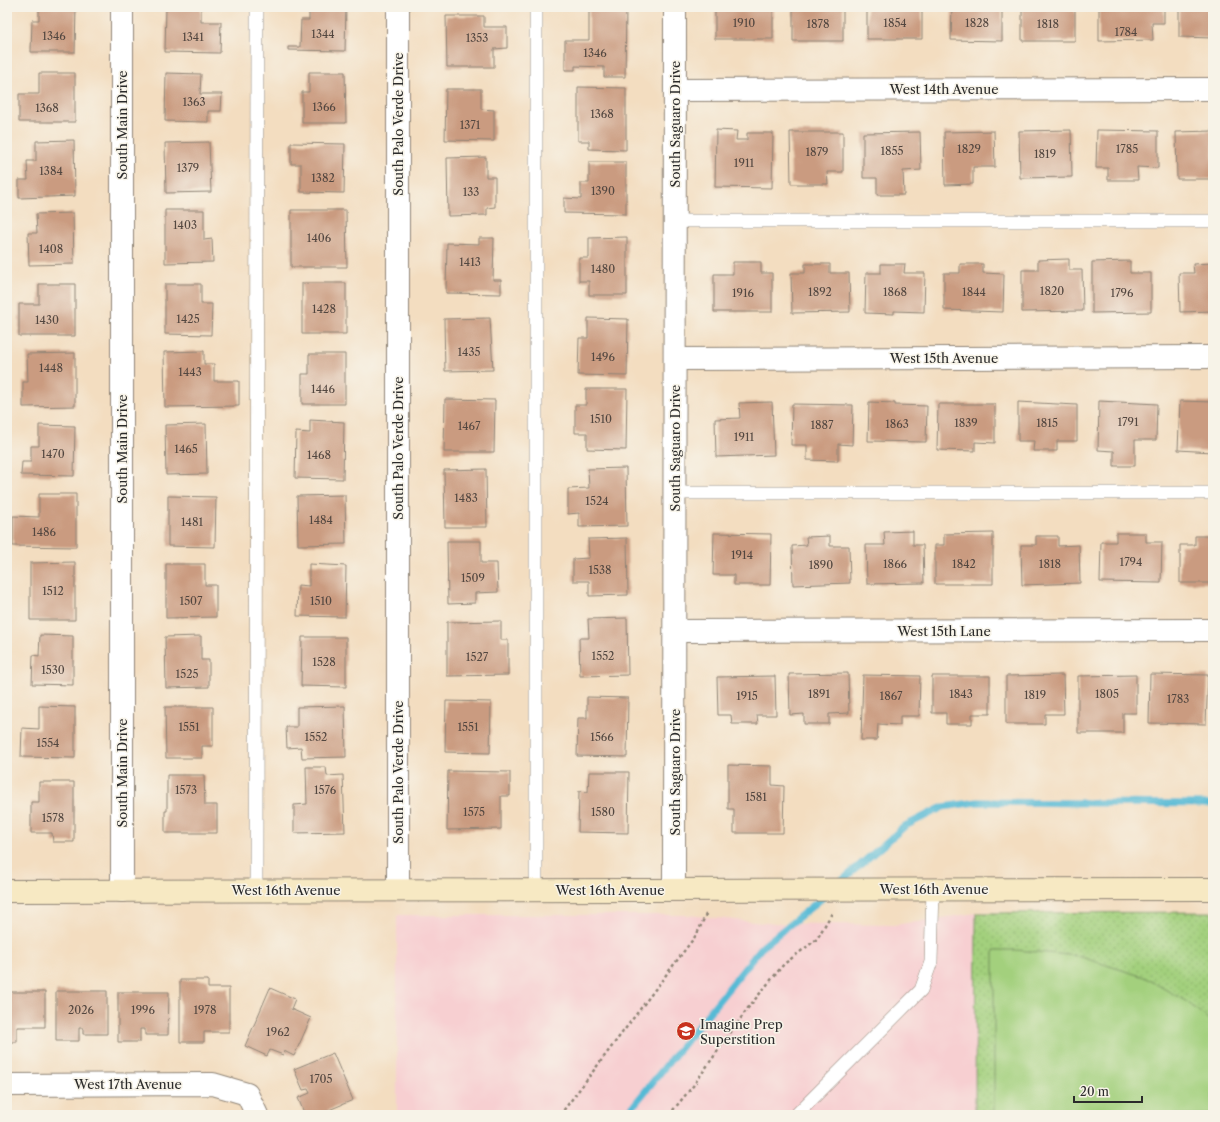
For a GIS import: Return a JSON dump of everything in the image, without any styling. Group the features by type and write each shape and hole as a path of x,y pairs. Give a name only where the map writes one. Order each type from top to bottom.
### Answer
{"street":[{"name":"South Main Drive","path":"122,7 122,891"},
{"name":"South Palo Verde Drive","path":"398,7 398,890"},
{"name":"South Saguaro Drive","path":"674,889 675,7"},
{"name":"West 14th Avenue","path":"676,90 1213,89"},
{"name":"West 15th Avenue","path":"675,358 1213,357"},
{"name":"West 15th Lane","path":"675,631 1213,630"},
{"name":"West 16th Avenue","path":"7,891 1213,889"},
{"name":"West 17th Avenue","path":"7,1085 213,1084 246,1094 257,1115"}],"lane":[{"path":"256,890 257,7"},
{"path":"536,7 536,890"},
{"path":"675,221 1213,221"},
{"path":"675,493 1213,493"},
{"path":"796,1115 921,990 931,962 933,889"}],"path":[{"path":"560,1115 698,934 716,889"},
{"path":"669,1115 693,1086 748,1008 784,964 817,938 846,889"}],"shaded area":[{"name":"Imagine Prep Superstition","path":"976,913 975,1115 397,1115 397,915 688,915 763,923 894,925"}],"green space":[{"path":"1213,912 1213,1115 975,1115 976,913"},
{"path":"994,950 1016,950 1078,956 1144,977 1187,1002 1213,1023 1213,1115 994,1115"}],"building":[{"path":"39,7 76,7 75,52 31,52 32,20 39,20"},
{"path":"166,7 201,7 201,22 221,22 220,53 165,52"},
{"path":"309,7 346,7 345,51 288,50 288,47 300,47 301,20 309,20"},
{"path":"715,7 773,7 773,39 715,39"},
{"path":"793,7 843,7 843,41 793,41"},
{"path":"867,7 922,7 922,39 867,39"},
{"path":"952,7 1002,7 1002,41 951,40"},
{"path":"1022,7 1075,7 1075,41 1022,41"},
{"path":"1099,7 1164,7 1164,23 1152,23 1153,40 1099,41"},
{"path":"1179,7 1213,7 1213,38 1179,37"},
{"path":"589,9 626,10 625,77 604,77 604,67 575,66 575,70 565,70 565,40 589,40"},
{"path":"446,16 484,16 484,27 507,27 507,48 494,49 494,67 447,67"},
{"path":"309,72 345,72 346,123 302,123 302,92 309,92"},
{"path":"39,73 75,73 75,122 19,122 19,94 39,94"},
{"path":"166,73 201,74 200,94 222,94 221,111 208,111 208,122 165,121"},
{"path":"578,87 626,88 626,150 589,149 589,141 578,141"},
{"path":"446,89 481,89 481,109 494,110 494,141 445,140"},
{"path":"716,130 737,131 736,140 747,140 747,133 773,133 772,188 715,187"},
{"path":"1071,130 1072,177 1020,178 1019,131"},
{"path":"1097,130 1158,131 1158,168 1137,167 1138,180 1108,180 1108,168 1096,168"},
{"path":"994,131 995,167 973,167 973,184 945,185 944,132"},
{"path":"1213,131 1213,179 1177,179 1176,132"},
{"path":"790,132 843,132 843,172 827,172 828,184 791,184"},
{"path":"920,132 921,170 903,171 904,195 877,195 877,178 863,178 863,133"},
{"path":"74,140 75,196 19,198 19,180 28,180 27,161 36,161 36,141"},
{"path":"209,142 211,192 166,193 165,143"},
{"path":"291,143 345,144 344,193 301,192 301,164 291,164"},
{"path":"486,157 486,177 495,177 495,207 487,208 487,215 448,216 447,158"},
{"path":"589,162 626,162 626,214 564,213 564,198 581,199 581,183 589,183"},
{"path":"165,210 204,210 204,240 212,239 213,262 165,263"},
{"path":"291,210 346,210 347,267 291,267"},
{"path":"73,213 74,264 29,265 28,233 37,233 36,214"},
{"path":"627,237 627,295 589,295 589,281 579,281 579,258 589,258 589,238"},
{"path":"479,238 494,238 493,280 501,280 501,294 446,293 447,243 479,244"},
{"path":"1069,259 1069,270 1082,270 1083,311 1022,312 1022,270 1038,270 1038,260"},
{"path":"1130,261 1130,273 1151,273 1151,312 1092,313 1092,262"},
{"path":"733,262 761,262 761,273 772,273 772,312 714,312 714,274 733,274"},
{"path":"1213,263 1213,311 1180,312 1179,273 1194,273 1193,264"},
{"path":"805,264 830,264 830,273 849,273 850,312 792,313 791,273 805,273"},
{"path":"881,264 905,264 904,273 925,273 924,312 894,311 894,314 865,313 866,273 881,273"},
{"path":"960,264 983,264 983,273 1004,274 1003,312 944,310 944,273 960,273"},
{"path":"302,283 346,283 346,334 302,334"},
{"path":"39,284 75,284 75,336 19,336 19,304 39,304"},
{"path":"165,284 201,284 201,304 212,304 211,335 165,334"},
{"path":"490,318 493,370 445,371 444,319"},
{"path":"588,318 628,319 627,376 578,375 579,338 588,338"},
{"path":"204,351 204,364 214,364 214,381 239,381 239,406 165,407 164,352"},
{"path":"75,353 75,406 23,407 23,382 28,382 27,354"},
{"path":"309,354 345,354 345,404 302,404 302,374 309,374"},
{"path":"586,389 627,389 626,450 587,449 587,433 575,433 575,405 586,405"},
{"path":"445,399 495,400 494,452 444,452"},
{"path":"1099,401 1157,404 1156,440 1135,440 1135,466 1114,466 1114,451 1098,450"},
{"path":"1180,401 1213,402 1213,452 1178,450"},
{"path":"772,402 774,455 716,457 715,419 740,418 739,403"},
{"path":"869,402 895,403 895,405 927,406 926,442 868,441"},
{"path":"1018,402 1077,405 1077,441 1057,441 1057,451 1033,451 1034,441 1018,441"},
{"path":"792,404 853,405 852,445 838,444 838,461 807,460 807,445 791,445"},
{"path":"938,404 995,404 995,443 975,442 975,451 937,450"},
{"path":"310,420 344,422 343,479 295,478 296,432 310,433"},
{"path":"206,424 207,474 166,475 165,425"},
{"path":"39,425 75,426 74,476 21,475 22,462 31,462 31,446 39,446"},
{"path":"626,468 627,526 579,527 579,513 568,514 568,489 589,488 588,469"},
{"path":"486,469 487,527 445,527 444,470"},
{"path":"39,494 76,494 76,547 13,546 13,516 39,517"},
{"path":"345,495 346,544 298,545 297,496"},
{"path":"168,496 216,497 215,547 168,546"},
{"path":"913,531 913,545 923,545 924,583 867,584 866,545 885,545 884,532"},
{"path":"714,533 771,534 770,585 734,585 734,575 713,575"},
{"path":"993,533 993,584 935,584 935,545 944,545 944,534"},
{"path":"1116,533 1146,533 1146,542 1162,542 1161,583 1100,582 1101,542 1116,542"},
{"path":"830,536 830,546 849,546 850,583 793,585 792,546 807,545 806,537"},
{"path":"1036,536 1058,536 1058,546 1079,545 1080,583 1022,585 1021,545 1036,545"},
{"path":"1195,536 1213,536 1213,583 1180,583 1180,545 1195,545"},
{"path":"627,538 628,595 589,596 589,581 573,581 573,559 589,558 588,539"},
{"path":"447,541 481,541 481,563 497,563 498,592 475,593 475,603 448,604"},
{"path":"75,562 75,620 30,620 30,563"},
{"path":"166,564 205,564 205,585 216,585 216,617 166,618"},
{"path":"309,564 346,566 345,617 297,616 298,585 309,586"},
{"path":"627,618 628,675 580,676 579,638 589,638 588,619"},
{"path":"501,621 501,640 508,640 508,675 447,676 447,622"},
{"path":"40,635 73,636 73,685 32,684 33,655 39,656"},
{"path":"201,636 201,660 209,660 209,687 166,688 165,637"},
{"path":"302,637 346,637 346,687 301,686"},
{"path":"848,673 849,713 829,714 829,724 804,724 804,714 790,715 789,674"},
{"path":"1150,674 1208,675 1206,724 1149,723"},
{"path":"863,675 920,676 919,716 900,716 900,725 878,724 877,740 861,740"},
{"path":"1063,675 1064,714 1045,714 1045,724 1006,724 1006,676"},
{"path":"1136,675 1136,713 1123,713 1123,733 1078,733 1078,676"},
{"path":"775,676 776,715 757,715 758,724 732,724 731,715 718,715 717,677"},
{"path":"932,676 990,676 990,714 972,714 972,724 946,724 946,713 932,713"},
{"path":"587,697 628,698 627,757 577,756 578,718 587,718"},
{"path":"446,701 491,702 490,753 445,752"},
{"path":"39,706 75,707 75,758 21,757 22,728 39,729"},
{"path":"345,706 346,757 302,758 301,747 287,748 286,727 297,727 297,707"},
{"path":"165,707 213,707 213,746 202,746 202,758 166,758"},
{"path":"728,765 772,766 772,785 784,786 783,833 734,833 734,809 728,809"},
{"path":"306,767 326,767 327,776 343,775 345,832 294,833 294,805 307,804"},
{"path":"448,771 510,772 510,796 501,796 501,829 447,830"},
{"path":"589,772 629,772 628,833 578,832 579,791 588,792"},
{"path":"167,775 204,775 205,805 217,805 217,833 165,833 165,811 167,811"},
{"path":"39,782 74,782 74,842 53,842 52,833 31,833 31,802 39,802"},
{"path":"1212,956 1213,979 1211,979"},
{"path":"180,980 208,980 208,988 229,988 229,1032 204,1032 204,1042 180,1042"},
{"path":"270,988 295,999 291,1009 311,1018 294,1056 284,1051 283,1055 270,1050 267,1056 245,1046"},
{"path":"56,991 107,991 107,1034 83,1034 83,1028 79,1028 79,1041 56,1041"},
{"path":"7,992 45,992 45,1027 17,1027 17,1042 7,1042"},
{"path":"118,992 169,992 168,1035 145,1035 145,1029 140,1029 140,1042 118,1042"},
{"path":"333,1053 353,1100 317,1115 305,1115 298,1098 310,1093 308,1089 303,1090 294,1069"}],"waterway":[{"path":"838,884 905,826 943,807 977,802 1213,804"},
{"path":"626,1115 762,947 826,895"}],"place":[{"name":"Imagine Prep Superstition","path":"686,1031"}]}
